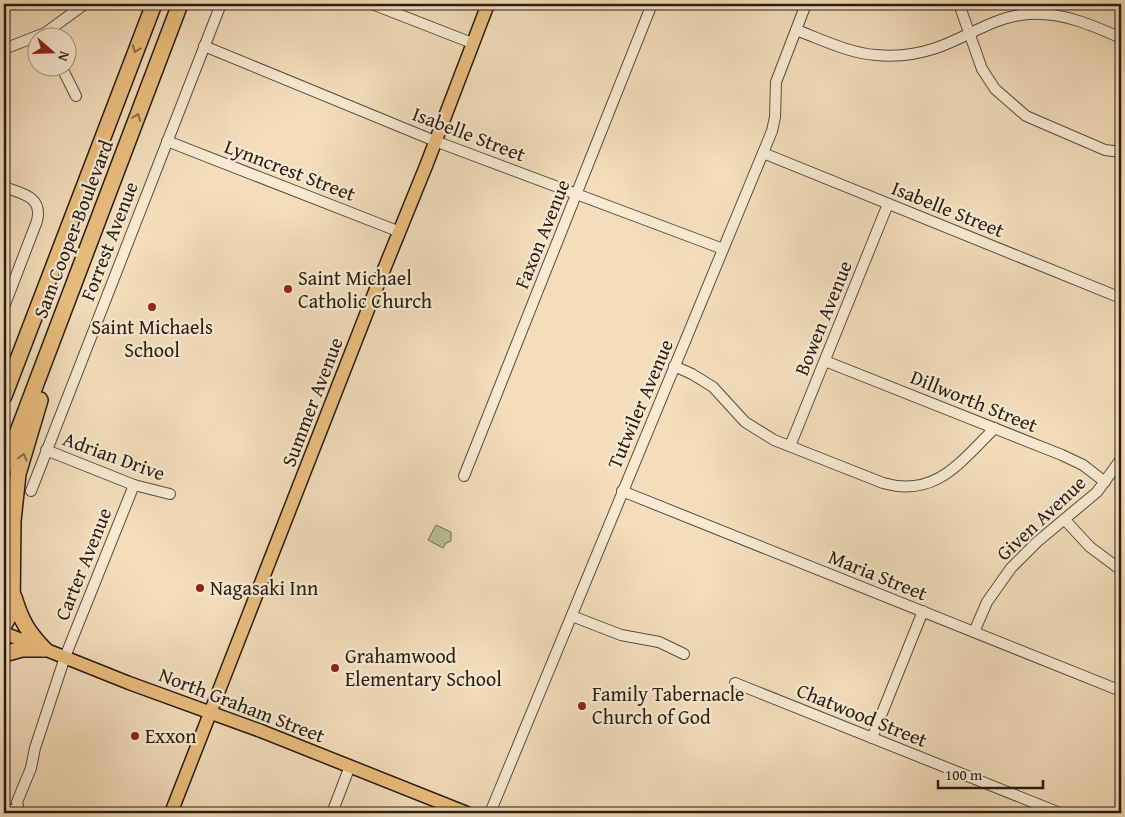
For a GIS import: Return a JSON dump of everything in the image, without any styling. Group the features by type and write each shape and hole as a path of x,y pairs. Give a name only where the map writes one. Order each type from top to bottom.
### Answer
{"highway":[{"name":"Sam Cooper Boulevard","path":"4,396 154,4"},
{"name":"Sam Cooper Boulevard","path":"4,468 180,4"},
{"path":"4,625 12,611 13,521 18,474 32,423 120,163"},
{"path":"4,374 10,360 29,330"},
{"path":"12,592 19,614 29,633 44,649"},
{"path":"4,654 22,649 44,649"}],"main road":[{"name":"Summer Avenue","path":"171,813 488,4"},
{"name":"North Graham Street","path":"4,633 467,813"}],"street":[{"path":"55,28 85,4"},
{"name":"Forrest Avenue","path":"31,491 222,4"},
{"path":"372,4 472,43"},
{"name":"Faxon Avenue","path":"464,476 652,4"},
{"name":"Tutwiler Avenue","path":"490,813 772,131 775,117 776,82 806,4"},
{"path":"959,4 982,69 995,89 1026,116 1105,150 1121,152"},
{"path":"796,30 843,48 875,55 910,54 936,48 999,20 1029,14 1059,15 1087,23 1121,38"},
{"path":"4,49 28,41"},
{"name":"Isabelle Street","path":"204,46 435,141 722,249"},
{"path":"67,78 76,96"},
{"name":"Lynncrest Street","path":"167,141 400,232"},
{"name":"Isabelle Street","path":"763,153 1121,298"},
{"path":"4,187 31,198 36,201 38,206 37,220 7,288 4,307"},
{"name":"Bowen Avenue","path":"790,446 888,204"},
{"name":"Dillworth Street","path":"824,361 1073,460 1105,482"},
{"path":"674,366 713,387 733,411 759,432 883,483 909,488 930,484 958,464 994,428"},
{"name":"Adrian Drive","path":"46,450 134,484 170,494"},
{"name":"Given Avenue","path":"974,632 991,596 1011,568 1037,542 1094,496 1121,459"},
{"name":"Carter Avenue","path":"4,808 18,811 17,802 31,768 35,748 65,657 134,484"},
{"name":"Maria Street","path":"622,491 1121,691"},
{"path":"1065,520 1090,547 1121,570"},
{"path":"872,738 923,611"},
{"path":"572,616 621,635 657,641 684,654"},
{"name":"Chatwood Street","path":"735,683 1060,813"},
{"path":"332,813 350,766"}],"green space":[{"path":"436,525 451,532 451,541 446,543 443,548 428,540"}],"place":[{"name":"Saint Michael Catholic Church","path":"288,289"},
{"name":"Saint Michaels School","path":"152,307"},
{"name":"Nagasaki Inn","path":"200,588"},
{"name":"Grahamwood Elementary School","path":"335,668"},
{"name":"Family Tabernacle Church of God","path":"582,706"},
{"name":"Exxon","path":"135,736"}]}
